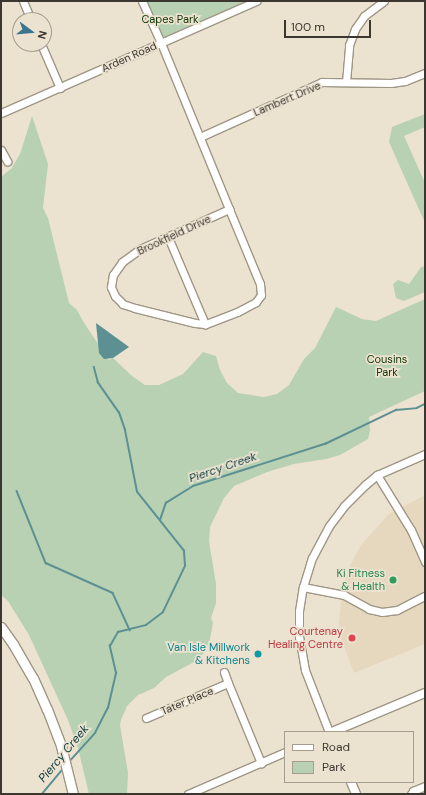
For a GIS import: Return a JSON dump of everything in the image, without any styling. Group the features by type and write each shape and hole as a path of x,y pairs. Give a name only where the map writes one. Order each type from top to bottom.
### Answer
{"main road":[{"path":"1,627 33,678 62,746 73,794"}],"street":[{"path":"23,1 28,12"},
{"name":"Brookfield Drive","path":"142,1 161,43 260,284 261,295 256,302 237,312 205,324 196,324 124,304 115,296 111,287 113,274 122,262 140,249 229,209"},
{"name":"Arden Road","path":"1,113 256,1"},
{"path":"346,82 349,45 355,29 364,16 384,1"},
{"path":"44,52 60,88"},
{"name":"Lambert Drive","path":"200,137 322,82 391,84 425,73"},
{"path":"1,150 7,161"},
{"path":"168,237 205,324"},
{"path":"329,731 302,657 299,611 303,587 312,558 329,526 344,506 377,475 425,454"},
{"path":"377,475 411,530 425,562"},
{"path":"303,587 344,596 369,609 382,612 397,610 425,596"},
{"path":"224,672 261,763"},
{"name":"Tater Place","path":"146,718 228,683"},
{"path":"334,731 425,693"},
{"path":"188,794 284,752"},
{"path":"351,783 356,794"},
{"path":"411,794 413,791 425,786"}],"shaded area":[{"path":"425,495 425,644 354,673 338,631 343,585 351,564 361,545 389,514"}],"green space":[{"name":"Capes Park","path":"142,1 256,1 161,43"},
{"path":"425,114 425,127 404,136 425,183 425,223 389,142 392,127"},
{"name":"Cousins Park","path":"32,116 48,164 43,208 48,218 69,303 77,310 109,360 113,358 132,376 145,385 159,385 183,374 203,352 216,356 220,370 227,383 238,393 264,397 277,394 289,385 304,359 315,348 336,307 362,319 376,321 425,299 425,391 369,417 370,431 368,439 340,455 326,459 294,464 267,472 234,486 224,498 210,527 209,541 216,584 216,603 211,618 213,623 210,639 204,653 194,662 166,677 154,688 138,695 127,706 120,725 128,773 127,794 89,794 78,748 68,720 29,635 8,601 1,595 1,177 12,168 20,154"},
{"path":"425,266 425,292 404,301 396,298 393,284 398,280 409,284 421,267"}],"water":[{"path":"96,323 129,347 113,358 104,359 99,353"}],"waterway":[{"name":"Piercy Creek","path":"69,762 95,733 108,708 116,673 110,646 118,632 146,625 163,612 185,566 184,551 137,492 125,430 119,413 98,383 94,368"},
{"name":"Piercy Creek","path":"160,520 166,503 193,486 325,444 396,410 417,408 425,404"},
{"path":"17,491 46,563 113,593 130,630"},
{"name":"Piercy Creek","path":"42,794 64,768"}],"place":[{"name":"Ki Fitness & Health","path":"393,580"},
{"name":"Courtenay Healing Centre","path":"352,638"},
{"name":"Van Isle Millwork & Kitchens","path":"258,654"}]}
